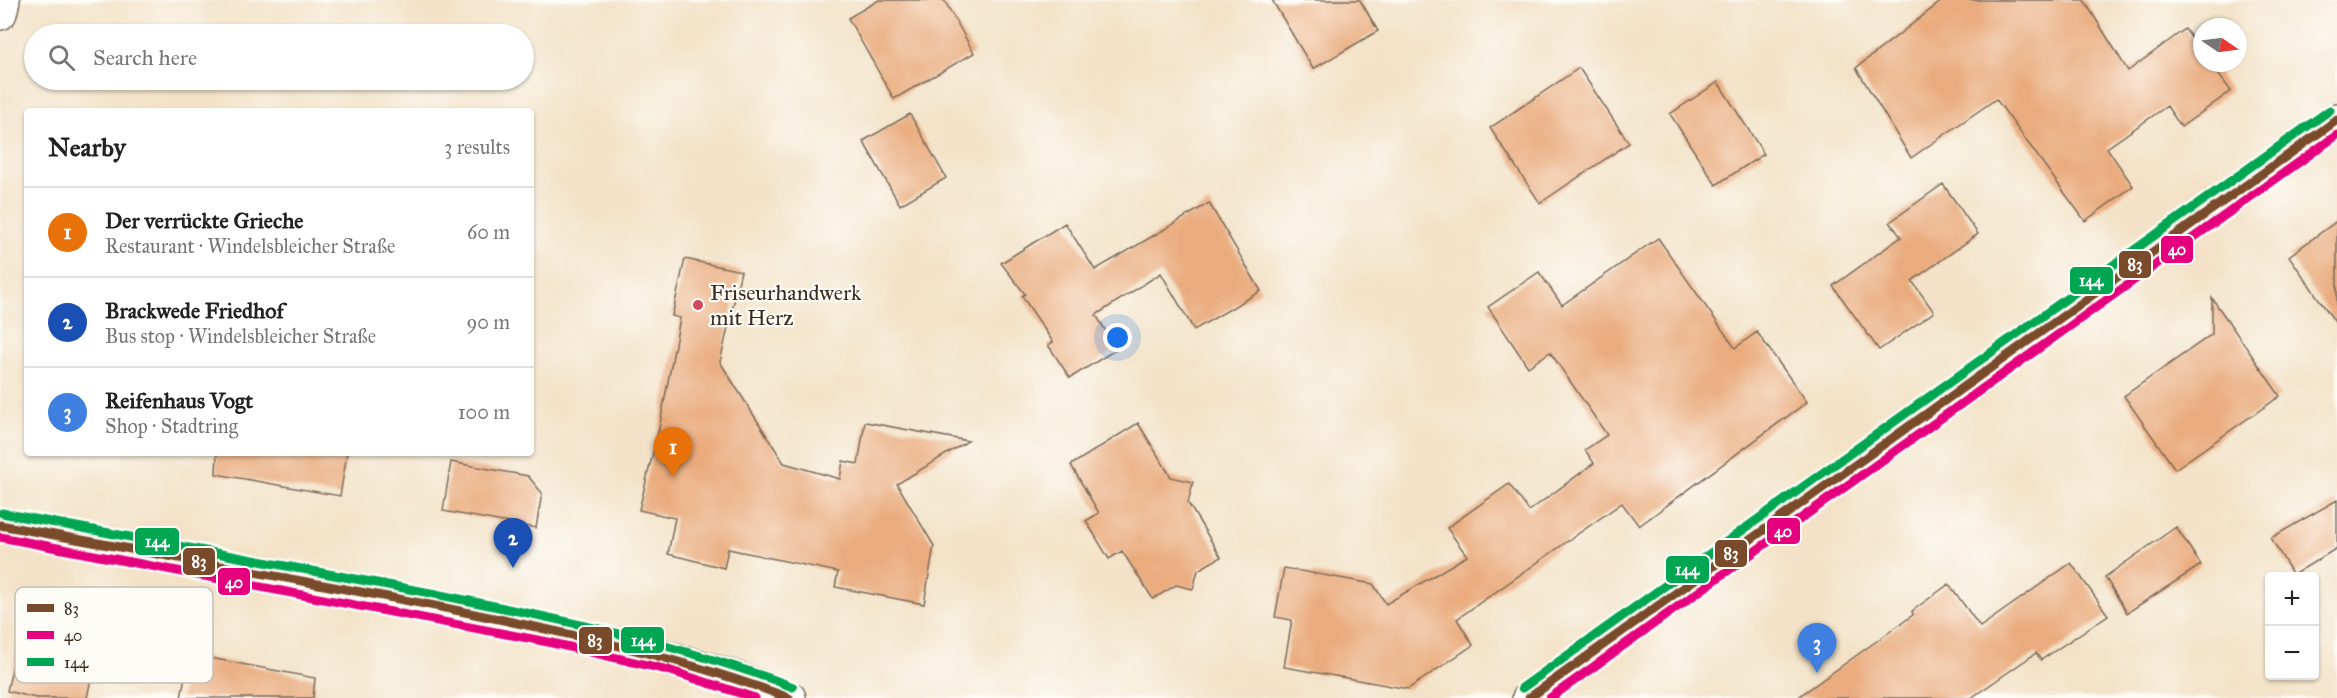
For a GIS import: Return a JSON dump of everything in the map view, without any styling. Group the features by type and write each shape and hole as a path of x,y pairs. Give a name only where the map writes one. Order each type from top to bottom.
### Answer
{"street":[{"path":"0,13 3,0"},
{"path":"1548,692 2337,120"},
{"path":"0,525 332,585 572,634 681,659 741,678 789,698"}],"building":[{"path":"879,0 944,0 974,53 894,99 848,18"},
{"path":"1272,0 1360,0 1378,31 1313,69"},
{"path":"1943,0 2084,0 2128,71 2185,29 2193,40 2193,72 2217,72 2231,91 2181,127 2167,106 2107,148 2133,186 2085,221 1996,99 1911,158 1856,68"},
{"path":"1579,68 1629,143 1540,203 1490,128"},
{"path":"1718,82 1764,154 1716,185 1670,114"},
{"path":"910,114 946,178 900,205 863,141"},
{"path":"1943,184 1978,234 1912,281 1934,312 1879,350 1833,286 1901,237 1890,222"},
{"path":"1209,203 1261,291 1194,330 1161,273 1096,315 1117,349 1070,378 1048,345 1053,342 1022,296 1025,294 1001,263 1065,223 1095,270"},
{"path":"2337,221 2337,325 2289,256"},
{"path":"1658,238 1735,348 1757,332 1807,402 1639,526 1622,503 1457,619 1473,645 1408,689 1284,667 1292,620 1275,617 1284,568 1373,584 1386,604 1467,556 1447,528 1509,484 1529,511 1594,463 1585,450 1607,435 1550,352 1528,367 1488,307 1539,272 1562,305"},
{"path":"685,259 741,271 720,362 784,463 840,479 843,461 858,464 865,422 968,441 897,484 934,546 924,604 835,587 838,572 728,549 724,568 668,554 675,518 639,510 660,424 680,318 672,316"},
{"path":"2212,298 2280,396 2175,469 2124,396 2212,334"},
{"path":"1138,423 1171,477 1193,482 1188,503 1221,557 1198,570 1193,589 1176,585 1153,599 1122,551 1109,559 1086,521 1099,513 1071,465"},
{"path":"217,456 347,456 340,496 216,474"},
{"path":"451,462 528,476 542,493 536,528 443,511"},
{"path":"2337,500 2337,548 2298,572 2291,572 2271,538"},
{"path":"2176,527 2201,565 2127,613 2105,577"},
{"path":"2071,563 2108,615 2041,660 2036,653 1971,698 1797,698 1913,615 1912,611 1949,584 1980,627"},
{"path":"15,655 15,683 90,683 87,698 36,698 7,691"},
{"path":"213,659 315,678 313,698 181,698 184,683 213,683"}],"transit line":[{"name":"144","path":"1522,688 2330,110"},
{"name":"83","path":"1529,698 2337,120"},
{"name":"40","path":"1550,698 2337,135"},
{"name":"144","path":"2,513 425,592 565,621 703,657 793,687"},
{"name":"83","path":"0,525 420,603 560,632 699,668 789,698"},
{"name":"40","path":"0,537 548,642 668,670 755,698"}],"place":[{"name":"Friseurhandwerk mit Herz","path":"698,305"},
{"name":"Der verrückte Grieche","path":"673,477"},
{"name":"Brackwede Friedhof","path":"513,568"},
{"name":"Reifenhaus Vogt","path":"1817,673"}]}
